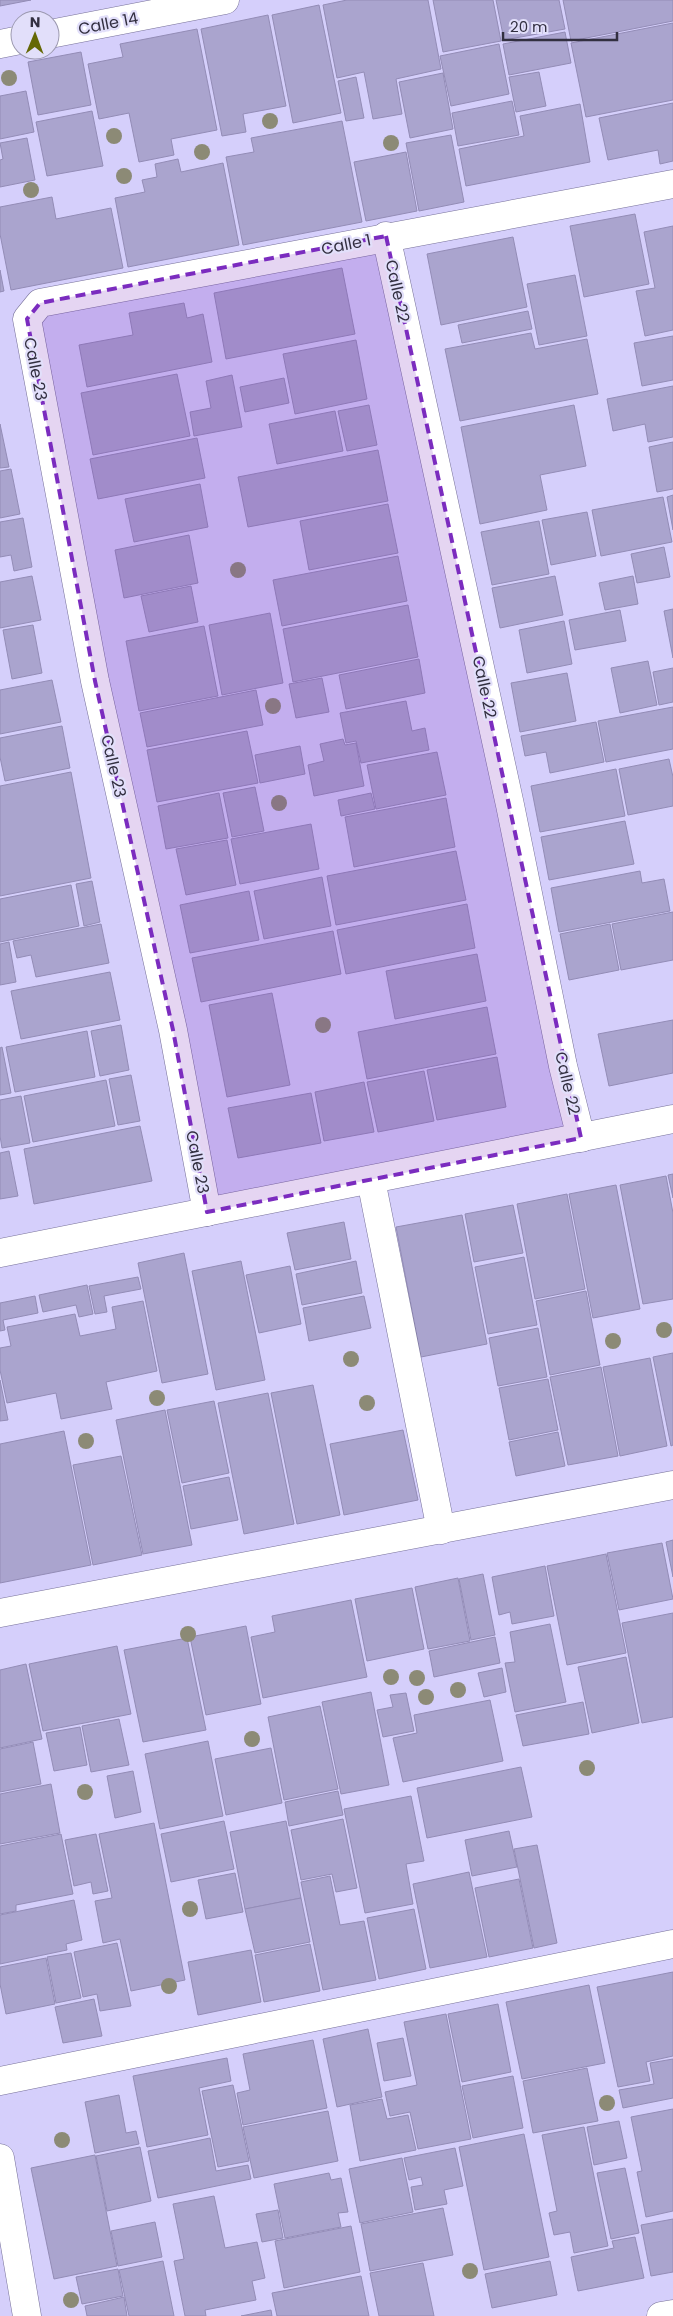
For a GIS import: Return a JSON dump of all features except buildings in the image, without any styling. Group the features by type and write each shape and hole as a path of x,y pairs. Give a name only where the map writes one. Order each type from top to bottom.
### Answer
{"street":[{"name":"Calle 14","path":"60,32 225,0"},
{"name":"Calle 1","path":"27,319 40,303 386,236 673,184"},
{"name":"Calle 22","path":"386,236 510,805 563,1066 581,1138"},
{"name":"Calle 23","path":"27,319 96,681 173,1030 207,1212"},
{"path":"0,1253 673,1119"},
{"path":"371,1180 441,1530"},
{"path":"0,1613 673,1485"},
{"path":"0,2081 673,1944"},
{"path":"0,2158 27,2316"},
{"path":"661,2316 673,2314"}],"highlighted area":[{"path":"386,236 581,1138 207,1212 173,1030 95,681 27,319 40,303"}]}
